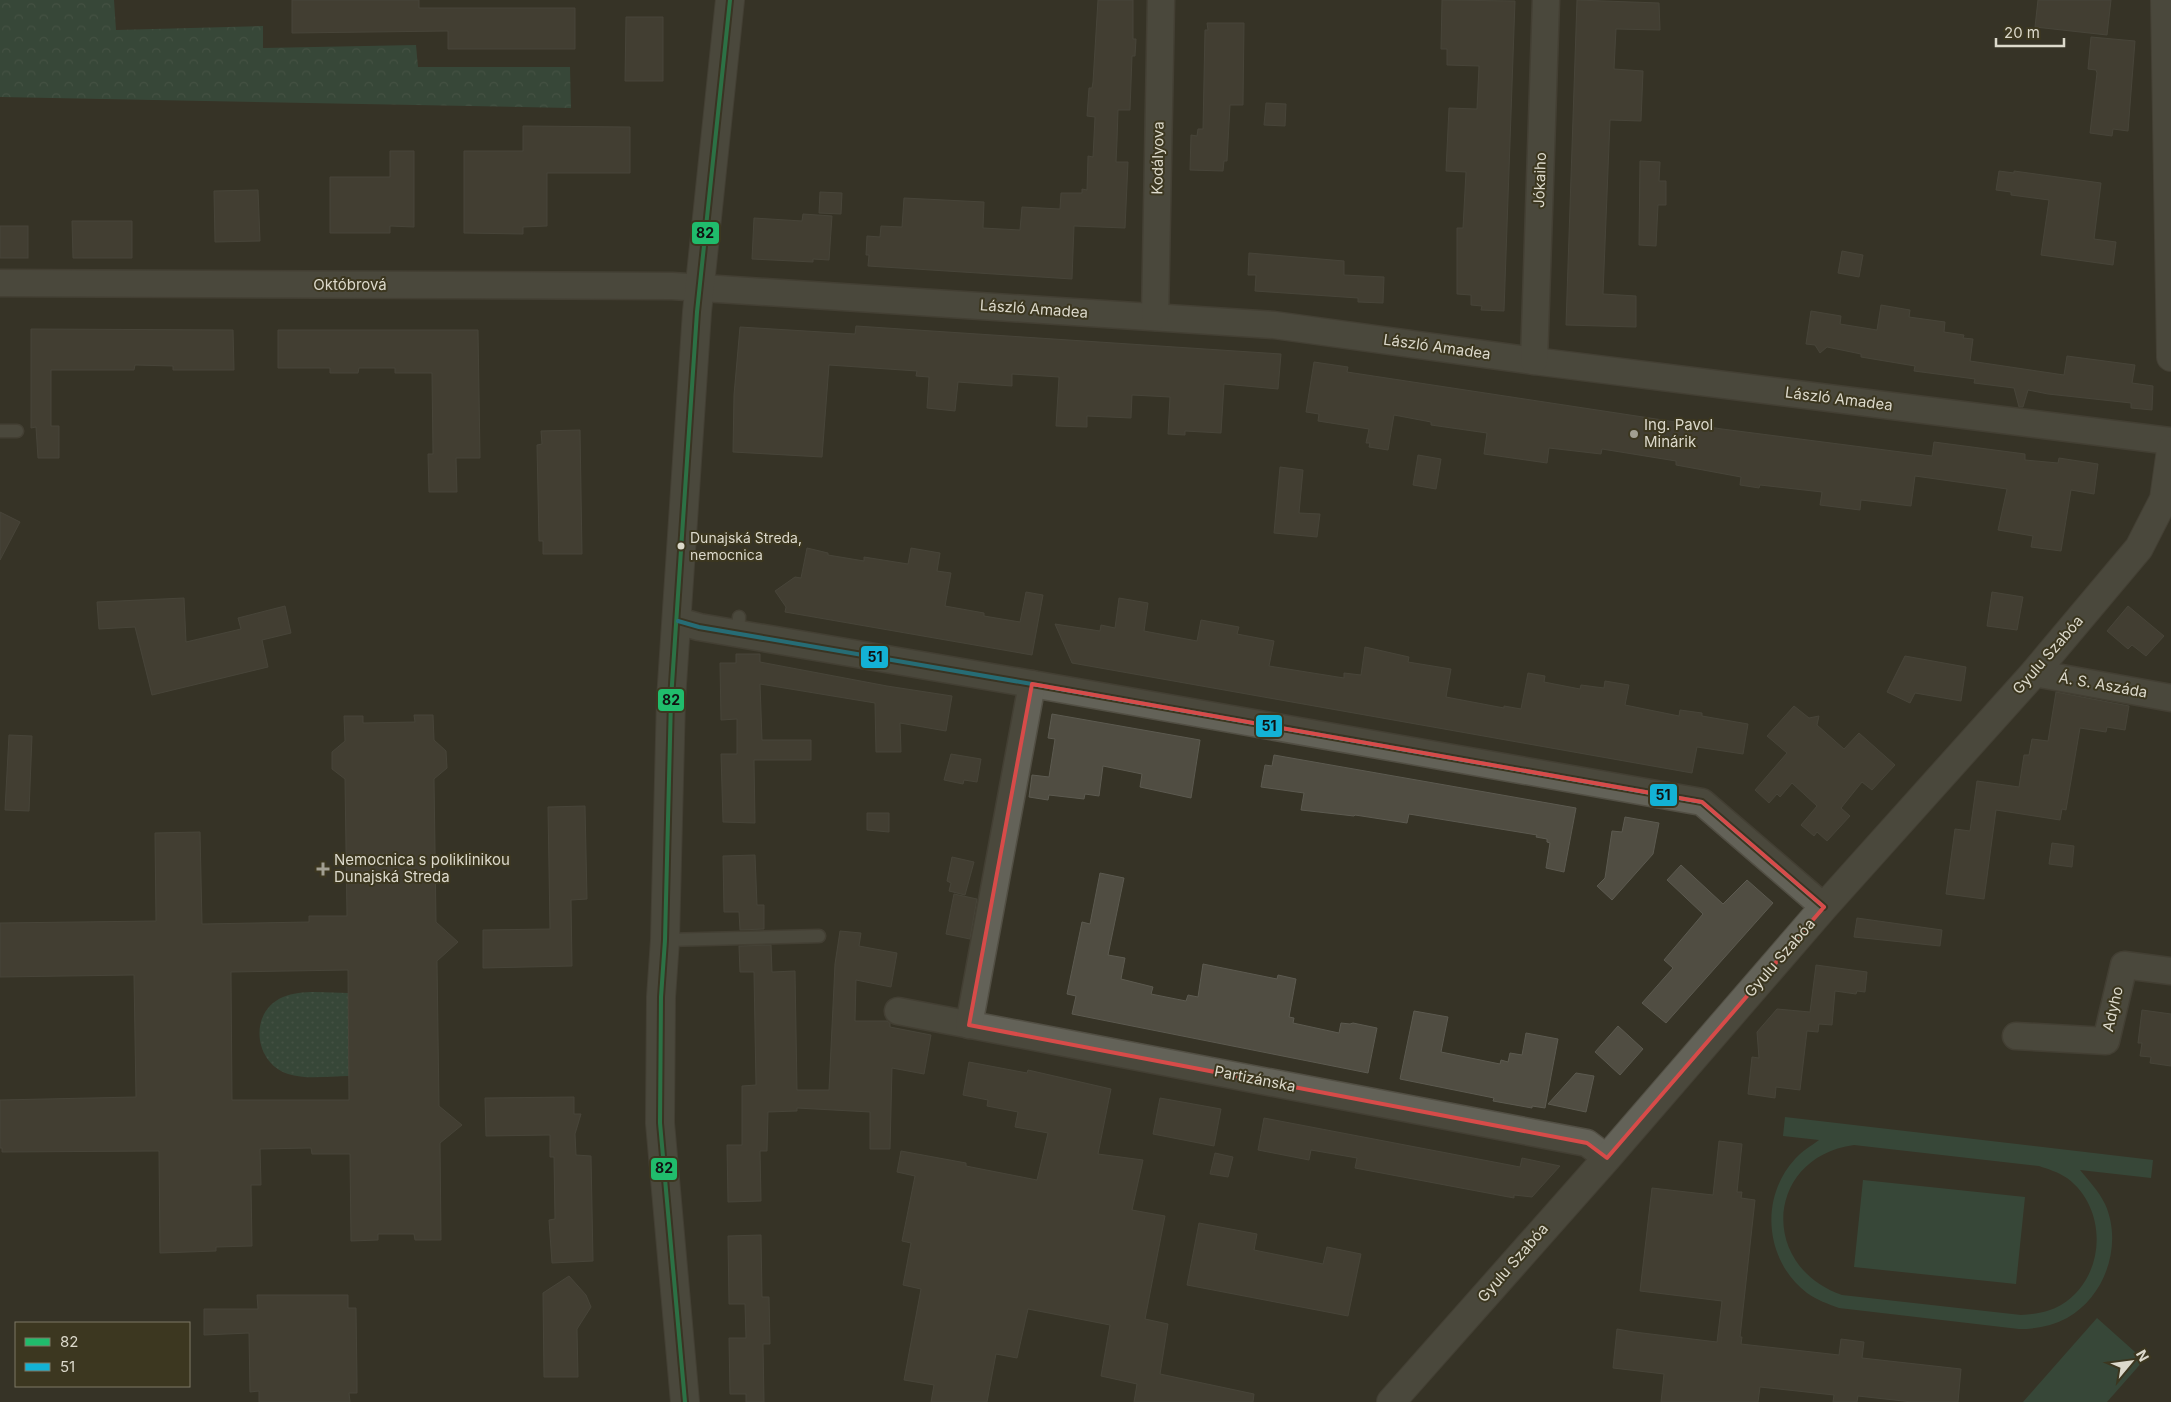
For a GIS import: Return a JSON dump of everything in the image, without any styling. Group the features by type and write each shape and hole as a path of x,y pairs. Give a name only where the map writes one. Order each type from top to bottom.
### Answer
{"street":[{"path":"685,1402 660,1123 661,997 665,940 671,699 678,621 700,287 730,0"},
{"name":"Kodályova","path":"1155,317 1161,0"},
{"name":"Jókaiho","path":"1534,360 1546,0"},
{"path":"2165,0 2171,357"},
{"name":"Októbrová","path":"0,283 700,287"},
{"name":"László Amadea","path":"700,287 1274,325 1534,360 2171,440"},
{"name":"Gyulu Szabóa","path":"1392,1402 1607,1158 1824,907 2034,673 2139,548 2168,499 2171,450"},
{"path":"678,621 699,627 739,625 1032,684 1702,802 1824,907"},
{"name":"Á. S. Aszáda","path":"2034,673 2171,698"},
{"path":"970,1025 1032,684"},
{"name":"Adyho","path":"2016,1036 2106,1041 2124,965 2171,971"},
{"name":"Partizánska","path":"898,1011 1587,1143 1607,1158"}],"lane":[{"path":"0,431 17,431"},
{"path":"665,940 819,936"}],"highlighted area":[{"path":"1032,684 1702,802 1824,907 1607,1158 1587,1143 969,1025"}],"green space":[{"path":"0,0 114,0 116,30 263,26 263,48 416,45 418,67 570,67 571,108 0,97"},
{"path":"298,993 348,993 349,1076 295,1076 277,1068 268,1059 262,1049 260,1025 264,1014 272,1004 283,997"},
{"path":"1785,1117 2153,1160 2151,1178 2080,1170 2102,1199 2110,1219 2112,1236 2107,1268 2101,1283 2092,1297 2067,1318 2044,1326 2019,1329 1839,1308 1807,1293 1793,1280 1782,1264 1775,1247 1772,1229 1772,1210 1776,1192 1783,1175 1798,1156 1819,1140 1783,1136","holes":["1854,1145 2039,1166 2064,1176 2081,1191 2090,1207 2097,1243 2094,1261 2087,1278 2076,1293 2061,1305 2047,1311 2021,1315 1842,1295 1815,1281 1796,1261 1786,1238 1784,1214 1789,1190 1803,1169 1825,1154"]},
{"path":"1863,1180 2025,1197 2016,1284 1854,1267"},
{"path":"2097,1318 2144,1360 2107,1402 2023,1402"}],"building":[{"path":"292,0 419,0 419,8 575,8 575,49 448,49 448,31 292,33"},
{"path":"1098,0 1133,0 1133,39 1136,39 1135,56 1132,56 1130,110 1118,110 1116,162 1128,162 1125,228 1074,226 1072,279 868,266 869,255 866,255 867,236 880,237 881,226 902,227 904,198 984,202 983,228 1020,230 1022,207 1060,209 1061,193 1082,193 1082,189 1087,190 1088,156 1093,157 1095,117 1087,116 1089,88 1092,88 1093,82"},
{"path":"1442,0 1515,1 1504,311 1481,310 1482,306 1471,305 1471,295 1457,294 1457,228 1463,228 1466,172 1446,171 1449,108 1477,109 1479,66 1447,65 1447,49 1441,49"},
{"path":"1577,0 1659,3 1660,30 1616,29 1614,69 1643,71 1641,121 1610,120 1603,294 1636,296 1636,327 1566,325"},
{"path":"2038,0 2111,0 2107,35 2035,27"},
{"path":"626,17 663,17 663,81 625,81"},
{"path":"1207,23 1244,23 1243,105 1230,105 1227,161 1224,161 1223,171 1190,170 1191,135 1197,136 1198,129 1203,129 1205,30 1208,30"},
{"path":"2091,37 2135,41 2128,131 2113,129 2112,136 2090,133 2097,73 2096,70 2088,69"},
{"path":"1266,103 1286,104 1285,126 1264,125"},
{"path":"523,126 630,127 630,173 547,173 547,226 523,227 523,234 464,233 464,151 523,151"},
{"path":"390,151 414,151 414,227 390,226 390,233 330,233 330,177 390,177"},
{"path":"1640,161 1660,162 1659,181 1666,181 1666,205 1658,205 1656,246 1639,245"},
{"path":"1999,171 2014,173 2014,171 2101,183 2094,239 2116,242 2113,265 2041,255 2049,200 2011,195 2011,192 1996,190"},
{"path":"258,190 260,241 215,242 214,191"},
{"path":"820,192 842,193 841,214 819,213"},
{"path":"803,214 832,216 829,260 813,259 813,262 752,259 754,218 802,221"},
{"path":"72,221 132,221 132,258 73,258"},
{"path":"0,226 28,226 28,258 0,258"},
{"path":"1842,251 1863,255 1859,277 1838,273"},
{"path":"1249,253 1344,261 1344,275 1384,277 1383,303 1358,302 1358,298 1255,291 1256,275 1248,275"},
{"path":"1881,305 1910,310 1909,317 1945,322 1944,332 1964,335 1963,338 1973,339 1970,361 2064,375 2067,356 2135,365 2132,383 2153,386 2152,410 2131,408 2131,403 2028,390 2023,407 2019,407 2014,388 1974,383 1975,379 1914,371 1915,366 1861,357 1861,354 1827,347 1820,353 1815,345 1806,344 1811,311 1841,316 1840,324 1877,330"},
{"path":"856,326 1281,354 1278,389 1224,384 1221,433 1185,431 1185,435 1168,434 1170,397 1132,395 1131,418 1087,416 1087,427 1056,426 1059,377 1012,374 1012,386 958,382 955,411 927,408 929,377 916,376 917,371 829,365 822,457 733,452 734,395 740,327 855,334"},
{"path":"31,329 233,330 234,370 173,370 173,366 135,365 134,370 51,370 51,426 59,426 59,458 38,458 36,427 31,428"},
{"path":"278,330 478,330 480,458 456,458 457,492 429,492 428,454 433,454 432,373 395,373 395,368 359,368 358,373 330,373 330,368 278,368"},
{"path":"1314,362 1348,367 1347,372 1722,429 1932,456 1934,442 2025,454 2025,460 2058,463 2059,458 2098,464 2094,494 2071,490 2061,551 2031,547 2033,536 1998,530 2007,489 1915,476 1911,506 1861,500 1860,510 1820,505 1822,492 1760,485 1759,488 1740,485 1741,477 1676,465 1676,461 1602,449 1601,454 1549,448 1547,463 1484,454 1487,433 1431,425 1431,422 1394,415 1388,450 1369,447 1370,443 1366,443 1369,429 1318,421 1319,414 1306,412"},
{"path":"580,430 582,554 543,554 543,541 539,541 537,445 542,444 541,431"},
{"path":"1418,455 1441,459 1436,489 1413,485"},
{"path":"1280,467 1303,470 1299,513 1320,514 1317,537 1274,533"},
{"path":"0,512 20,522 0,560"},
{"path":"807,548 828,553 828,555 864,561 864,557 908,564 911,548 940,553 937,571 951,573 945,606 984,613 984,616 1020,622 1026,592 1043,595 1032,655 785,612 786,607 775,591 795,577 801,578"},
{"path":"1992,592 2023,597 2017,630 1987,626"},
{"path":"184,598 186,642 241,629 238,618 285,606 291,633 262,640 268,667 152,695 135,627 99,629 97,602"},
{"path":"1119,598 1148,603 1144,631 1197,641 1201,620 1239,627 1237,634 1274,641 1269,666 1344,678 1344,673 1361,675 1365,647 1409,657 1408,662 1451,669 1446,697 1504,708 1504,706 1521,709 1528,673 1545,676 1544,682 1580,689 1581,685 1604,688 1605,681 1629,685 1625,705 1679,716 1680,710 1702,713 1702,716 1748,724 1743,754 1697,747 1692,773 1072,663 1055,624 1100,631 1101,625 1115,628"},
{"path":"2128,606 2164,636 2146,656 2132,645 2128,649 2107,631"},
{"path":"736,654 760,654 760,662 952,696 946,731 900,723 901,752 876,752 875,703 760,684 762,740 811,740 811,760 754,760 755,823 723,822 721,754 737,754 737,719 721,720 720,663 736,663"},
{"path":"1905,656 1966,667 1961,701 1915,693 1910,703 1887,692"},
{"path":"2056,692 2129,706 2125,730 2107,727 2106,732 2080,728 2066,810 2062,809 2060,820 1996,810 1984,899 1946,894 1955,829 1970,831 1977,781 2019,787 2024,755 2029,755 2032,739 2048,741"},
{"path":"1794,706 1809,718 1819,716 1817,725 1844,749 1859,733 1895,765 1872,790 1862,782 1841,808 1850,816 1827,841 1817,832 1814,836 1801,825 1817,806 1792,783 1780,797 1777,794 1769,803 1755,790 1787,753 1767,736"},
{"path":"1052,714 1200,740 1191,798 1140,787 1142,774 1103,766 1099,796 1085,794 1084,799 1049,795 1048,800 1029,797 1032,775 1049,777 1055,739 1048,738"},
{"path":"414,715 433,715 434,740 446,751 447,768 434,779 436,922 458,942 437,961 439,1106 462,1125 440,1143 441,1240 415,1240 414,1234 378,1234 378,1240 351,1241 350,1154 312,1154 311,1148 260,1149 261,1185 251,1185 252,1246 216,1247 216,1251 160,1253 159,1151 2,1152 2,1148 0,1148 0,1100 136,1097 134,975 0,977 0,923 156,921 155,833 200,832 202,924 309,922 309,916 347,916 345,779 332,769 332,752 345,741 344,716 363,716 363,723 415,722","holes":["348,970 349,1100 232,1100 231,972"]},
{"path":"9,735 32,736 29,811 5,810"},
{"path":"951,754 981,759 977,782 964,780 963,784 944,780"},
{"path":"1274,755 1576,808 1564,872 1546,868 1550,843 1547,842 1547,839 1536,837 1537,835 1409,814 1407,823 1355,815 1301,810 1304,793 1261,787 1265,765 1272,766"},
{"path":"585,806 587,899 571,900 572,966 483,968 483,930 550,929 548,807"},
{"path":"867,813 889,813 889,832 867,830"},
{"path":"1625,817 1659,823 1653,854 1612,900 1597,886 1605,878 1612,831 1622,832"},
{"path":"2052,843 2074,846 2072,867 2049,864"},
{"path":"755,855 757,905 764,905 764,929 740,930 739,912 724,912 723,856"},
{"path":"952,857 974,862 965,895 949,891 951,883 947,881"},
{"path":"1681,865 1723,904 1747,880 1773,903 1666,1023 1642,1003 1673,968 1664,960 1703,914 1667,880"},
{"path":"1100,873 1124,878 1108,955 1125,958 1121,979 1153,987 1151,994 1186,1001 1188,995 1198,997 1203,964 1277,979 1278,975 1296,979 1289,1017 1294,1018 1293,1023 1339,1033 1341,1023 1353,1023 1377,1028 1368,1073 1072,1014 1076,996 1067,994 1082,922 1090,924"},
{"path":"954,894 977,899 970,939 946,934"},
{"path":"1857,918 1942,930 1940,946 1854,937"},
{"path":"840,931 861,933 859,946 897,953 891,987 856,980 855,1021 887,1021 890,1023 890,1027 931,1035 924,1074 892,1068 890,1149 870,1149 870,1112 797,1108 797,1111 768,1112 767,1151 760,1151 761,1201 728,1202 727,1145 742,1145 742,1086 756,1085 754,972 740,972 739,946 771,945 772,972 795,971 797,1090 829,1090 835,964"},
{"path":"1816,965 1867,972 1865,992 1857,991 1856,994 1835,991 1832,1025 1819,1024 1818,1032 1807,1031 1800,1090 1776,1087 1775,1098 1748,1094 1752,1057 1759,1058 1757,1032 1777,1009 1810,1012"},
{"path":"2142,1010 2171,1014 2171,1066 2150,1063 2151,1057 2140,1056 2142,1043 2138,1043"},
{"path":"1414,1011 1448,1017 1441,1052 1500,1064 1501,1060 1508,1062 1510,1053 1522,1055 1526,1033 1558,1039 1545,1108 1532,1106 1532,1108 1493,1101 1494,1098 1400,1079"},
{"path":"1618,1026 1643,1049 1620,1075 1595,1052"},
{"path":"969,1062 1027,1073 1028,1070 1111,1089 1098,1154 1143,1160 1132,1210 1165,1216 1145,1319 1168,1324 1160,1374 1254,1394 1253,1402 1134,1402 1137,1384 1101,1376 1110,1325 1028,1309 1017,1358 996,1354 987,1402 931,1402 934,1385 904,1380 921,1289 903,1285 911,1243 902,1241 915,1176 897,1172 901,1151 966,1163 966,1166 1037,1180 1048,1133 1015,1127 1018,1112 987,1106 988,1100 963,1095"},
{"path":"1576,1073 1594,1076 1586,1112 1548,1104"},
{"path":"574,1097 574,1114 581,1114 575,1134 576,1155 591,1156 593,1261 552,1263 549,1220 555,1219 554,1157 550,1157 550,1135 486,1136 485,1098"},
{"path":"1160,1098 1221,1109 1214,1146 1153,1134"},
{"path":"1264,1118 1520,1167 1522,1158 1560,1166 1532,1197 1514,1195 1514,1198 1355,1168 1357,1158 1311,1150 1309,1160 1258,1150"},
{"path":"1719,1141 1742,1144 1737,1192 1742,1192 1741,1198 1755,1200 1740,1337 1742,1337 1741,1344 1839,1355 1841,1339 1864,1342 1862,1358 1961,1369 1958,1402 1912,1402 1858,1396 1857,1402 1833,1402 1834,1395 1760,1387 1758,1402 1661,1402 1664,1374 1613,1368 1617,1329 1717,1342 1722,1301 1640,1291 1652,1188 1713,1195"},
{"path":"1215,1153 1233,1157 1228,1177 1210,1174"},
{"path":"1199,1223 1257,1234 1254,1250 1323,1264 1327,1247 1361,1254 1348,1316 1187,1285"},
{"path":"761,1235 762,1297 769,1297 770,1344 763,1344 764,1402 746,1402 746,1394 730,1394 729,1338 746,1338 745,1304 729,1304 728,1236"},
{"path":"569,1276 586,1295 591,1307 577,1329 578,1377 544,1377 543,1293"},
{"path":"257,1295 348,1295 348,1308 356,1308 357,1393 349,1393 350,1402 259,1402 259,1391 250,1392 249,1333 204,1335 204,1309 258,1309"}],"transit line":[{"name":"82","path":"685,1402 660,1123 661,997 665,940 671,699 697,312 730,0"},
{"name":"51","path":"678,621 699,627 1702,802 1824,907"}],"place":[{"name":"Ing. Pavol Minárik","path":"1634,434"},
{"name":"Dunajská Streda, nemocnica","path":"681,546"},
{"name":"Nemocnica s poliklinikou Dunajská Streda","path":"323,869"}]}
